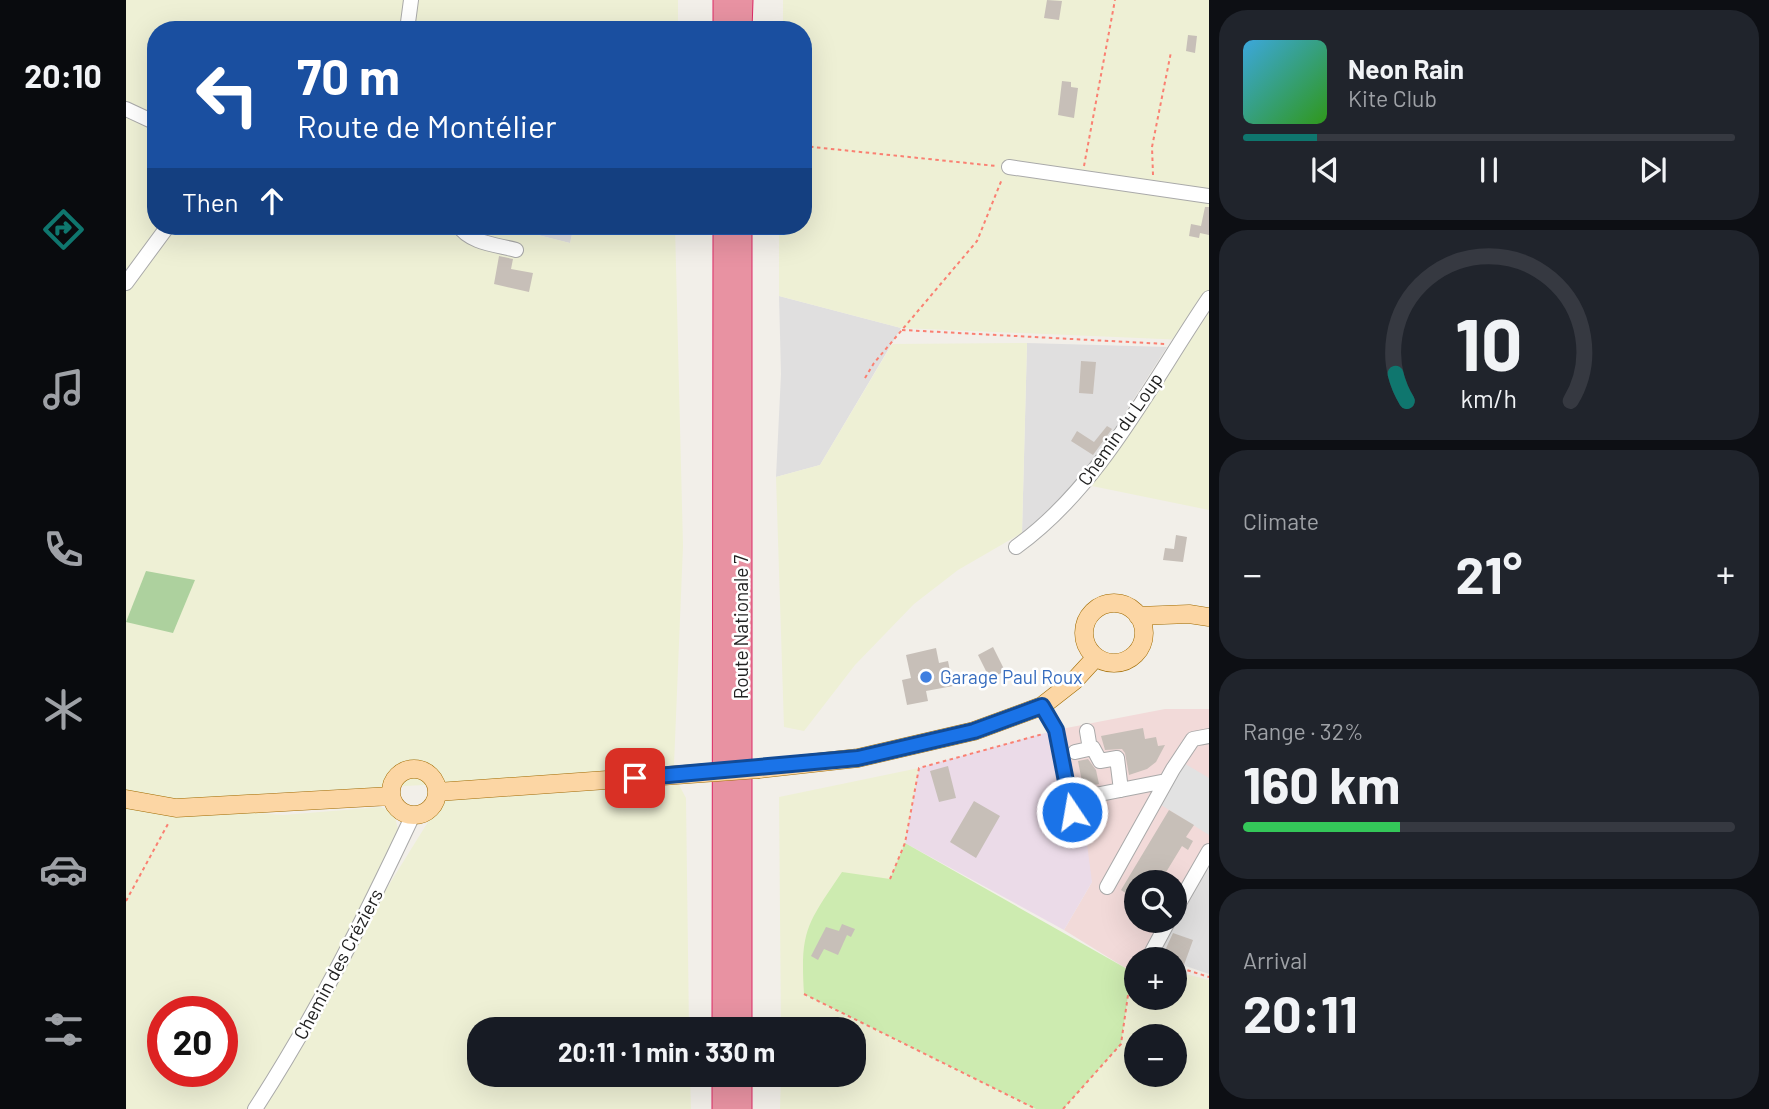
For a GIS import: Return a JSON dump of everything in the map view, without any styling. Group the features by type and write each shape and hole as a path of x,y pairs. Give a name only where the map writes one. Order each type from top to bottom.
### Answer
{"highway":[{"path":"724,0 724,21"},
{"path":"741,0 741,21"},
{"name":"Route Nationale 7","path":"723,1017 724,235"},
{"name":"Route Nationale 7","path":"741,235 741,1017"},
{"path":"723,1087 723,1109"},
{"path":"741,1087 741,1109"}],"main road":[{"path":"1108,604 1127,606 1138,616 1144,630 1143,639 1133,656 1115,663 1096,657 1085,642 1086,622 1091,614 1108,604"},
{"path":"1138,616 1189,614 1209,617"},
{"path":"438,792 759,769 820,763 894,751 974,731 1042,706 1074,681 1096,657"},
{"path":"412,769 427,772 433,778 438,792 433,806 413,815 399,809 391,796 391,788 398,775 412,769"},
{"path":"126,799 176,808 391,796"}],"street":[{"path":"408,21 411,0"},
{"path":"126,109 147,119"},
{"path":"1009,167 1209,196"},
{"path":"126,283 161,235"},
{"path":"467,235 516,250"},
{"name":"Chemin du Loup","path":"1016,547 1040,530 1083,484 1209,299"},
{"path":"1042,706 1056,730 1072,812"},
{"path":"1087,732 1082,750 1096,751 1100,761 1117,758 1121,790"},
{"path":"1107,887 1193,739 1209,736"},
{"path":"1090,796 1166,782"},
{"name":"Chemin des Créziers","path":"255,1109 289,1056 352,946 413,815"},
{"path":"1187,889 1209,851"}],"path":[{"path":"1082,177 1115,0"},
{"path":"1156,187 1150,164 1171,52"},
{"path":"812,147 1009,167 998,186 977,242 901,330 865,378"},
{"path":"901,330 1178,344"},
{"path":"890,879 905,843 919,768 1056,730"},
{"path":"126,901 176,808"},
{"path":"1187,970 1209,977"},
{"path":"804,994 1036,1109"},
{"path":"1063,1109 1121,1044 1126,1010"}],"shaded area":[{"path":"538,235 572,235 570,243"},
{"path":"779,296 901,328 820,465 776,477 781,374"},
{"path":"1027,343 1167,347 1089,469 1041,523 1022,533"},
{"path":"1165,709 1209,709 1209,845 1187,878 1187,870 1124,870 1124,933 1154,933 1146,947 1124,947 1124,967 1064,930 1092,882 1077,841 1056,730"},
{"path":"1056,730 1077,841 1087,844 1092,882 1064,930 905,843 919,768"},
{"path":"1182,762 1209,778 1209,835 1158,803"},
{"path":"1209,859 1209,974 1187,966 1187,947 1158,947 1166,933 1187,933 1187,897"}],"green space":[{"path":"126,0 678,0 678,21 147,21 147,235 538,235 570,243 572,235 675,235 683,546 674,765 424,785 269,793 181,807 283,815 381,807 389,810 395,817 398,829 354,941 441,801 679,785 686,798 689,1017 467,1017 467,1087 690,1087 691,1109 126,1109"},
{"path":"783,0 1209,0 1209,510 1087,485 1185,340 901,328 779,296 779,235 812,235 812,21 783,21"},
{"path":"1027,343 1022,533 958,570 914,604 855,665 804,731 784,727 776,477 820,465 892,344"},
{"path":"146,571 195,580 173,633 126,622"},
{"path":"919,768 905,843 890,879 804,994 850,1017 781,1017 779,797"},
{"path":"905,843 1124,967 1126,1010 1121,1044 1063,1109 1036,1109 866,1025 866,1017 850,1017 804,994 803,955 808,928 842,872 890,879"},
{"path":"1187,974 1209,980 1209,1109 1063,1109 1121,1044 1126,1010 1187,1010"},
{"path":"866,1025 1036,1109 780,1109 781,1087 866,1087"}],"building":[{"path":"1047,0 1062,1 1059,20 1044,18"},
{"path":"1188,35 1197,36 1195,53 1186,51"},
{"path":"1062,81 1071,82 1071,87 1078,88 1074,118 1058,115"},
{"path":"1205,207 1209,207 1209,235 1200,233 1199,238 1189,236 1191,224 1201,226"},
{"path":"499,256 513,259 511,269 533,273 529,292 494,284"},
{"path":"1081,361 1096,362 1093,394 1079,393"},
{"path":"1107,426 1112,429 1093,455 1071,441 1077,431 1094,442"},
{"path":"1176,535 1187,537 1183,562 1163,560 1165,548 1174,549"},
{"path":"993,647 1005,671 990,679 978,655"},
{"path":"936,648 939,663 948,661 953,686 926,691 928,701 907,705 902,680 911,678 906,655"},
{"path":"1143,728 1145,739 1156,737 1158,746 1165,745 1156,762 1147,769 1129,775 1125,753 1122,749 1105,750 1101,736"},
{"path":"1088,759 1096,770 1099,784 1083,787 1078,761"},
{"path":"948,766 956,798 939,802 930,771"},
{"path":"974,801 1000,816 976,858 950,842"},
{"path":"1169,810 1194,825 1186,837 1193,841 1188,850 1182,846 1167,870 1133,870"},
{"path":"842,924 855,929 851,937 847,935 838,955 824,949 818,960 811,956 826,927 839,931"},
{"path":"1173,933 1193,940 1187,957 1187,947 1167,947"}],"place":[{"name":"Garage Paul Roux","path":"926,677"}],"route":[{"path":"635,778 858,758 974,731 1042,706 1056,730 1072,812"}]}
